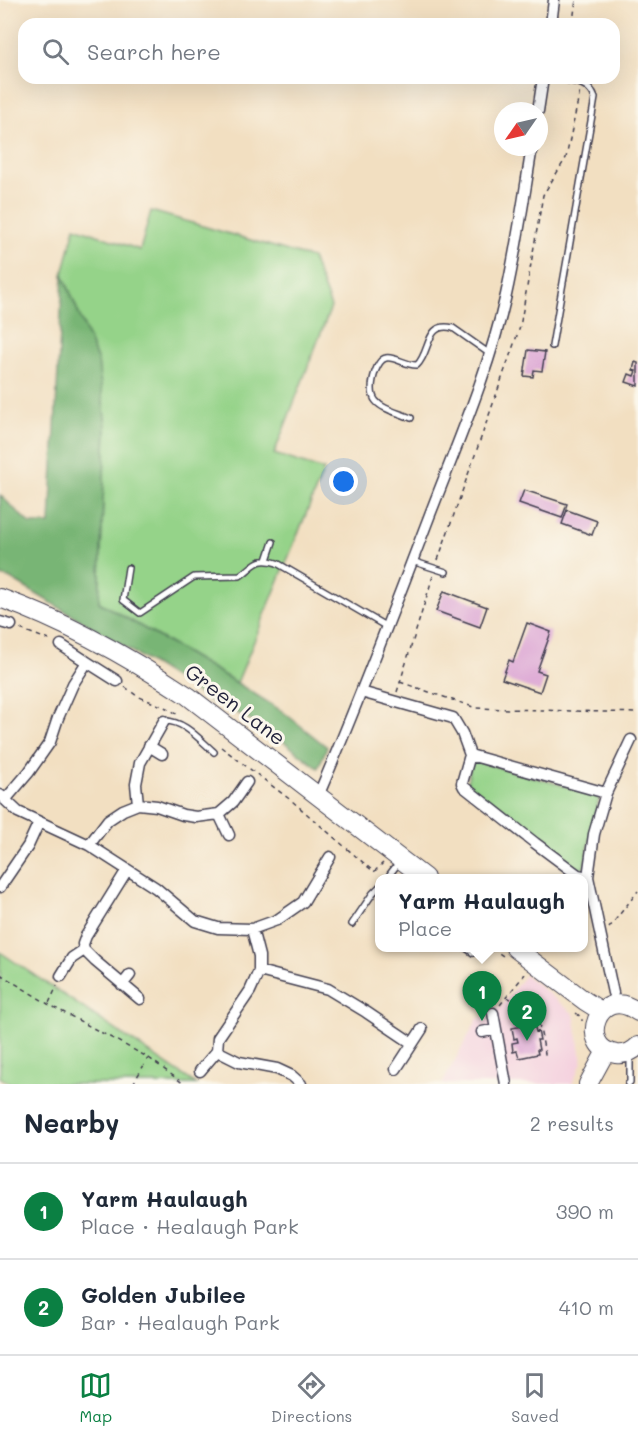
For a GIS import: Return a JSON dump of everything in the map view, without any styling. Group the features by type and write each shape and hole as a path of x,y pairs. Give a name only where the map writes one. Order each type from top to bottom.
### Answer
{"main road":[{"name":"Green Lane","path":"0,598 62,623 101,642 188,696 318,796 396,865 415,874"},
{"path":"512,954 602,1011"},
{"path":"634,1049 622,1054 614,1054 606,1050 595,1036 594,1028 596,1019 606,1008 617,1004 635,1004"},
{"path":"588,1084 606,1050"}],"street":[{"path":"552,18 555,0"},
{"path":"539,102 542,84"},
{"path":"318,796 387,627 468,418 490,354 506,295 530,156"},
{"path":"61,645 117,681"},
{"path":"87,662 73,684 50,742 29,772 3,797 18,812 89,845 156,888 195,921 218,928 252,929 277,920 303,902 330,864"},
{"path":"361,692 453,718 462,733 470,755 462,783 467,791 577,874"},
{"path":"138,804 136,784 140,763 164,721"},
{"path":"613,993 588,877 594,834 606,793 631,740"},
{"path":"149,746 162,754"},
{"path":"470,755 606,793"},
{"path":"89,845 108,820 138,804 157,806 196,817 219,814 233,801 247,782"},
{"path":"219,814 229,835"},
{"path":"0,887 28,846 39,822"},
{"path":"127,870 83,944 84,950 141,999"},
{"path":"200,1071 217,1051 218,1038 250,991 259,971 259,956 252,929"},
{"path":"61,976 72,958 84,950"},
{"path":"259,971 328,989 412,1044"},
{"path":"122,985 130,975"},
{"path":"493,1013 506,1084"},
{"path":"396,1069 422,1029"},
{"path":"482,1032 496,1029"},
{"path":"217,1051 239,1062 278,1070 292,1076 301,1084"}],"lane":[{"path":"552,346 596,98 592,90 582,84"},
{"path":"411,418 376,403 372,396 371,386 377,366 383,358 417,365 422,360 435,330 446,326 453,328 490,354"},
{"path":"267,560 273,542"},
{"path":"129,568 123,600 140,613 194,577 240,576 254,564 267,560 277,563 387,627"},
{"path":"412,561 446,572"},
{"path":"164,721 172,720 178,723 214,753"},
{"path":"392,874 396,865"},
{"path":"352,924 375,892"},
{"path":"628,1084 634,1049"}],"path":[{"path":"574,18 576,0"},
{"path":"394,701 435,568 520,327 543,195 566,158 582,84"},
{"path":"5,623 61,645"},
{"path":"117,681 137,696 169,709 178,716"},
{"path":"400,682 476,708 638,713"},
{"path":"217,744 292,801 374,872 382,863 396,865"},
{"path":"601,938 638,891"},
{"path":"493,1013 525,973"},
{"path":"0,974 48,1004 149,1058 184,1084"},
{"path":"48,1004 61,976"},
{"path":"507,996 537,1013 546,1059"},
{"path":"569,1007 582,1018 583,1028"},
{"path":"133,1084 149,1058"}],"shaded area":[{"path":"525,975 574,1014 582,1062 572,1084 442,1084 478,1018 487,1016 485,1009 499,1006 500,1008"}],"green space":[{"path":"151,211 312,258 331,307 274,454 324,470 237,683 99,602 106,427 98,362 63,274 75,227 140,250"},
{"path":"63,274 98,362 106,427 99,602 282,711 327,747 318,768 279,738 226,706 215,704 106,635 9,578 0,576 0,495 30,524 50,524"},
{"path":"476,761 597,795 599,799 584,868 579,870 552,852 551,848 483,799 467,782 471,765"},
{"path":"0,952 196,1084 10,1084 0,1077"}],"building":[{"path":"528,350 545,352 542,371 534,370 533,377 524,376"},
{"path":"635,362 638,363 638,386 626,382 629,374 634,376"},
{"path":"524,490 567,504 562,518 519,503"},
{"path":"567,510 597,521 592,535 562,524"},
{"path":"444,591 487,607 480,627 436,611"},
{"path":"527,623 551,632 537,671 546,674 540,692 502,679 509,660 513,662"},
{"path":"534,1024 540,1040 537,1040 538,1054 519,1058 517,1051 513,1052 512,1043 518,1042 517,1038 514,1039 512,1028"}],"place":[{"name":"Yarm Haulaugh","path":"482,1021"},
{"name":"Golden Jubilee","path":"527,1041"}]}
